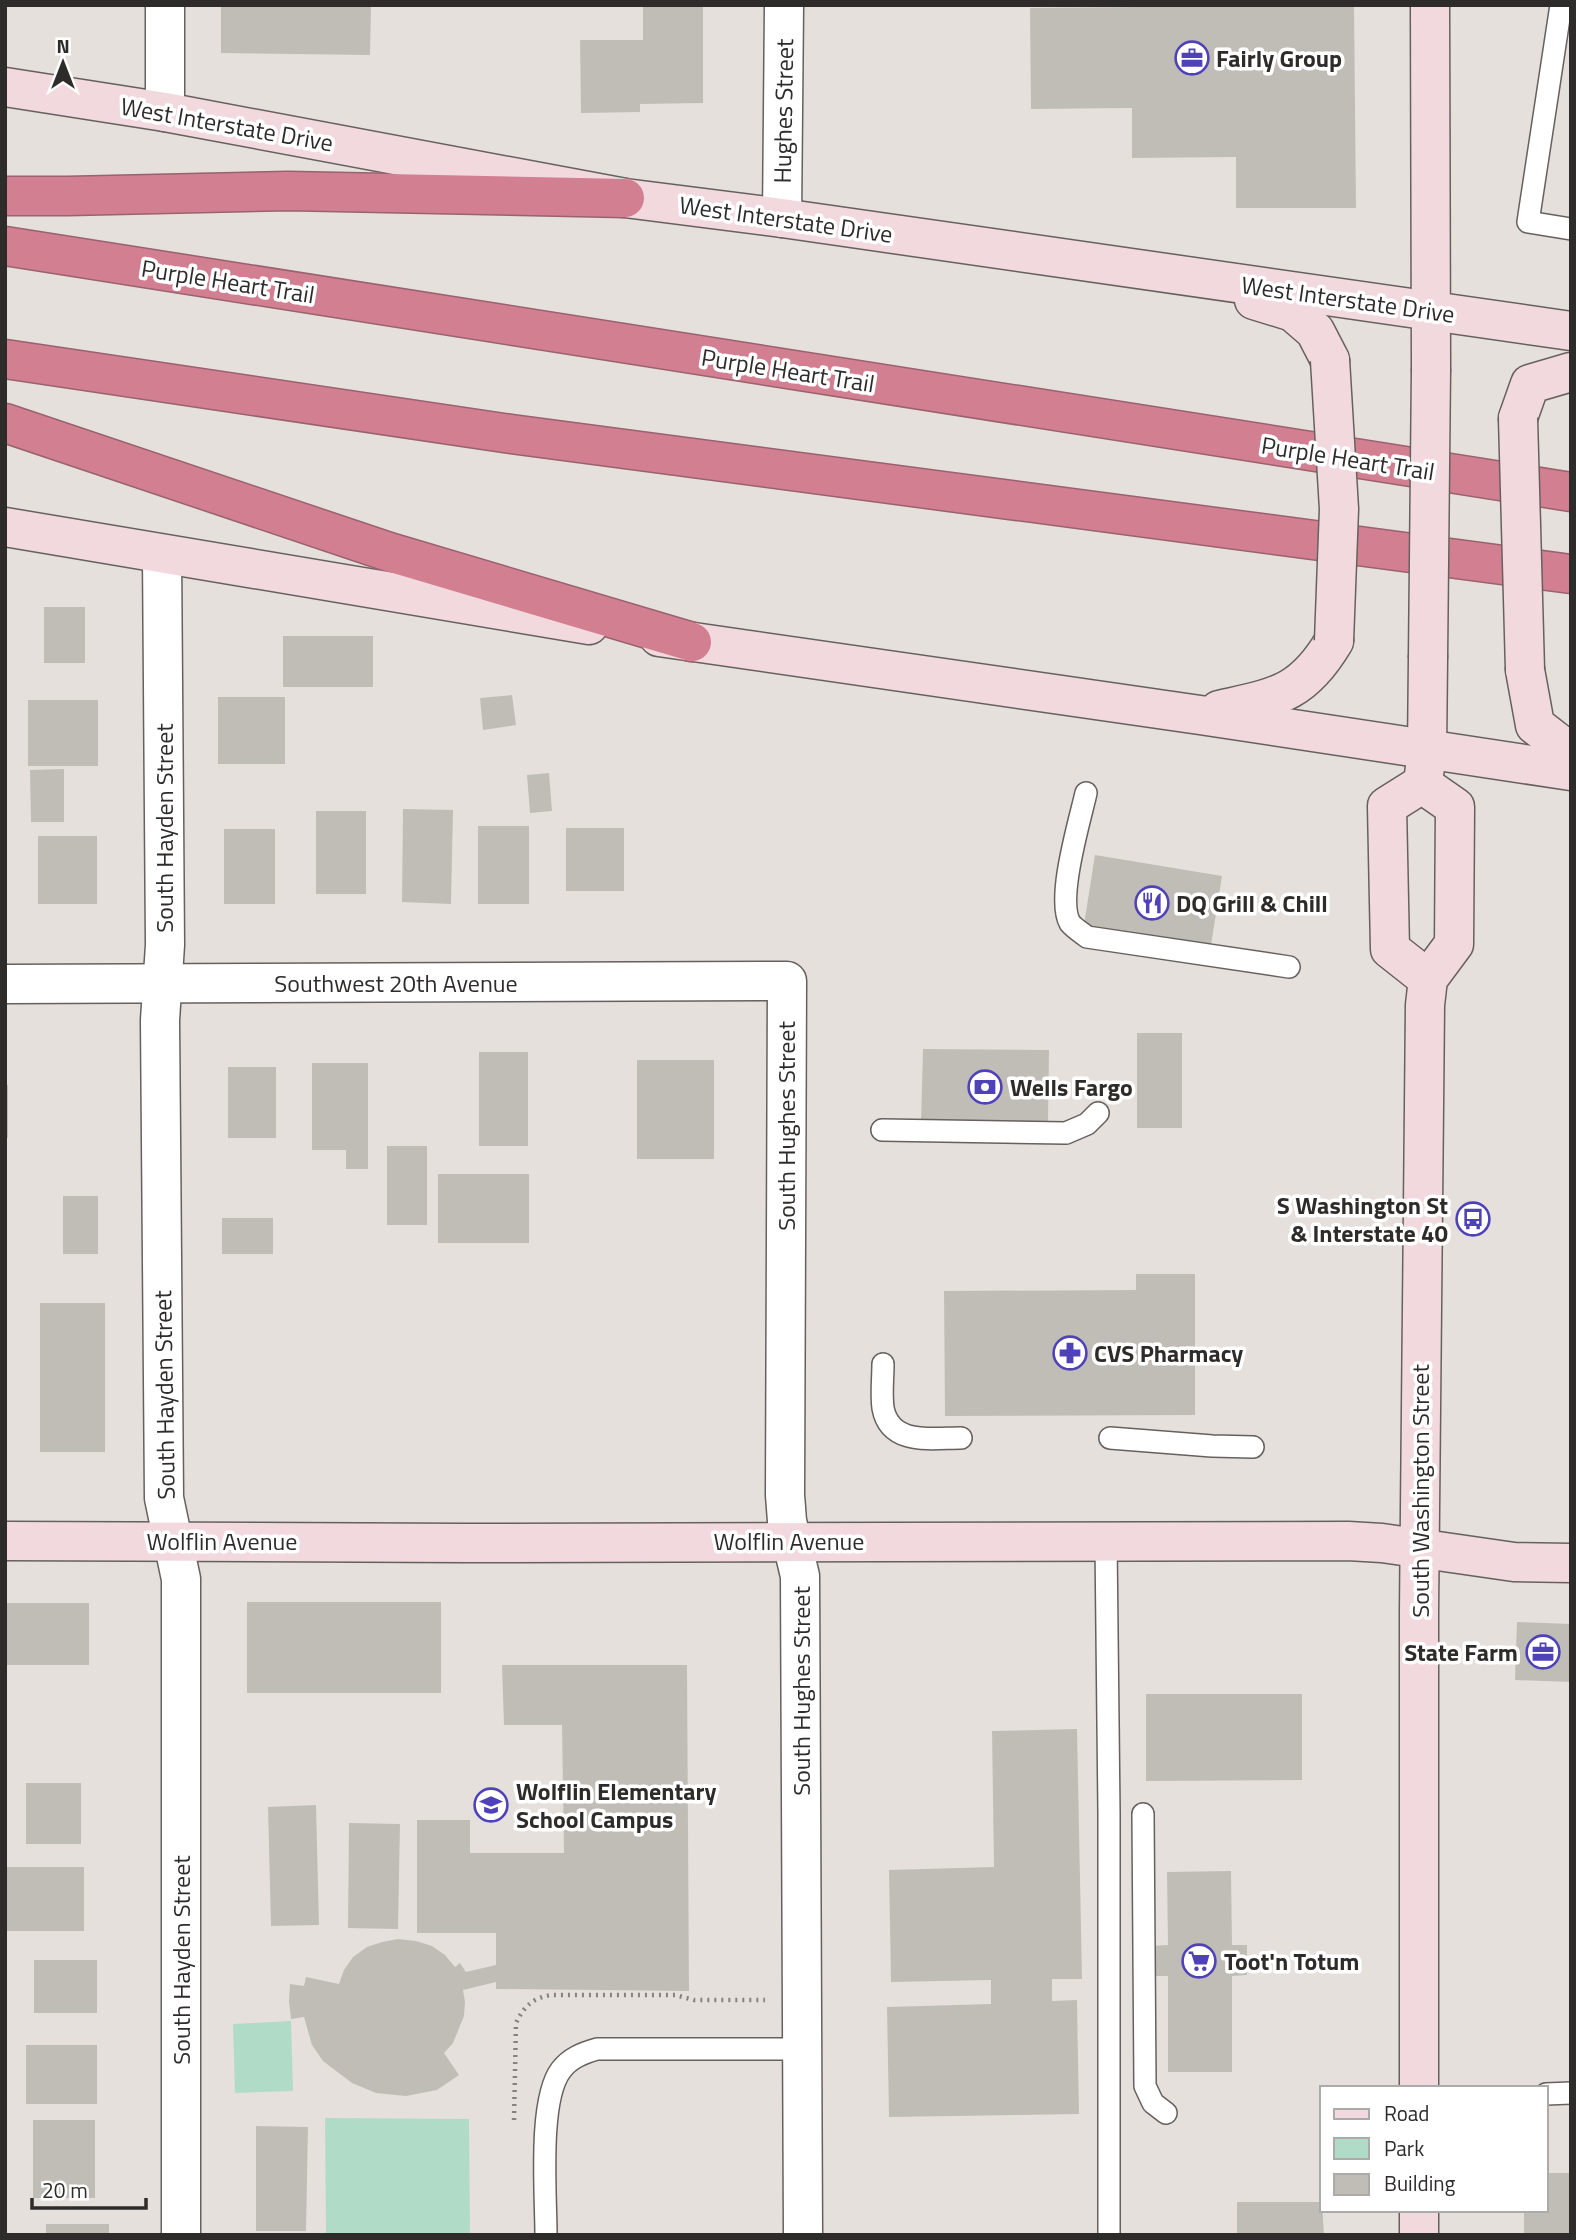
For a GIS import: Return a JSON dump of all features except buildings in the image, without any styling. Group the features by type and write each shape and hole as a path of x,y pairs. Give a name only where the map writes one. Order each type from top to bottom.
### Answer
{"highway":[{"path":"5,196 288,191 625,198"},
{"name":"Purple Heart Trail","path":"5,246 1571,492"},
{"path":"5,359 511,434 1571,574"},
{"path":"5,424 389,552 692,642"}],"main road":[{"path":"1428,979 1390,949 1387,806 1425,767 1431,369 1430,5"},
{"name":"West Interstate Drive","path":"5,87 164,112 625,198 1571,331"},
{"path":"1168,273 1293,312 1315,331 1330,360 1339,509 1334,641 1322,663 1307,678 1276,697 1200,715"},
{"path":"1571,372 1530,384 1518,418 1525,670 1535,725 1571,753"},
{"path":"5,527 692,642 1200,715 1425,767 1571,771"},
{"name":"South Washington Street","path":"1419,2086 1419,1549 1424,1005 1428,979 1454,944 1455,807 1425,767"},
{"name":"Wolflin Avenue","path":"5,1541 1348,1541 1514,1562 1571,1563"},
{"path":"1419,2212 1419,2235"}],"street":[{"path":"164,112 165,5"},
{"name":"Hughes Street","path":"782,218 784,5"},
{"name":"South Hayden Street","path":"162,554 164,931 160,1033 164,1498 181,1579 181,2235"},
{"name":"Southwest 20th Avenue","path":"5,984 787,981"},
{"name":"South Hughes Street","path":"787,981 785,1495 800,1576 803,2235"}],"lane":[{"path":"1561,5 1528,222 1571,229"},
{"path":"1086,793 1069,868 1066,902 1070,922 1087,937 1289,967"},
{"path":"882,1130 1066,1133 1087,1125 1098,1113"},
{"path":"883,1364 883,1408 888,1424 900,1434 917,1438 961,1438"},
{"path":"1110,1438 1253,1447"},
{"path":"1106,1541 1109,1814 1108,2235"},
{"path":"1143,1814 1145,2087 1153,2103 1167,2113"},
{"path":"546,2235 546,2120 550,2092 561,2070 578,2054 597,2049 803,2049"},
{"path":"1548,2094 1571,2093"}],"green space":[{"path":"291,2021 293,2091 235,2093 233,2024"},
{"path":"325,2118 469,2119 470,2235 326,2235"}],"place":[{"name":"Fairly Group","path":"1192,58"},
{"name":"DQ Grill & Chill","path":"1152,903"},
{"name":"Wells Fargo","path":"985,1087"},
{"name":"S Washington St & Interstate 40","path":"1473,1219"},
{"name":"CVS Pharmacy","path":"1070,1353"},
{"name":"State Farm","path":"1543,1652"},
{"name":"Wolflin Elementary School Campus","path":"491,1805"},
{"name":"Toot'n Totum","path":"1199,1961"}]}
